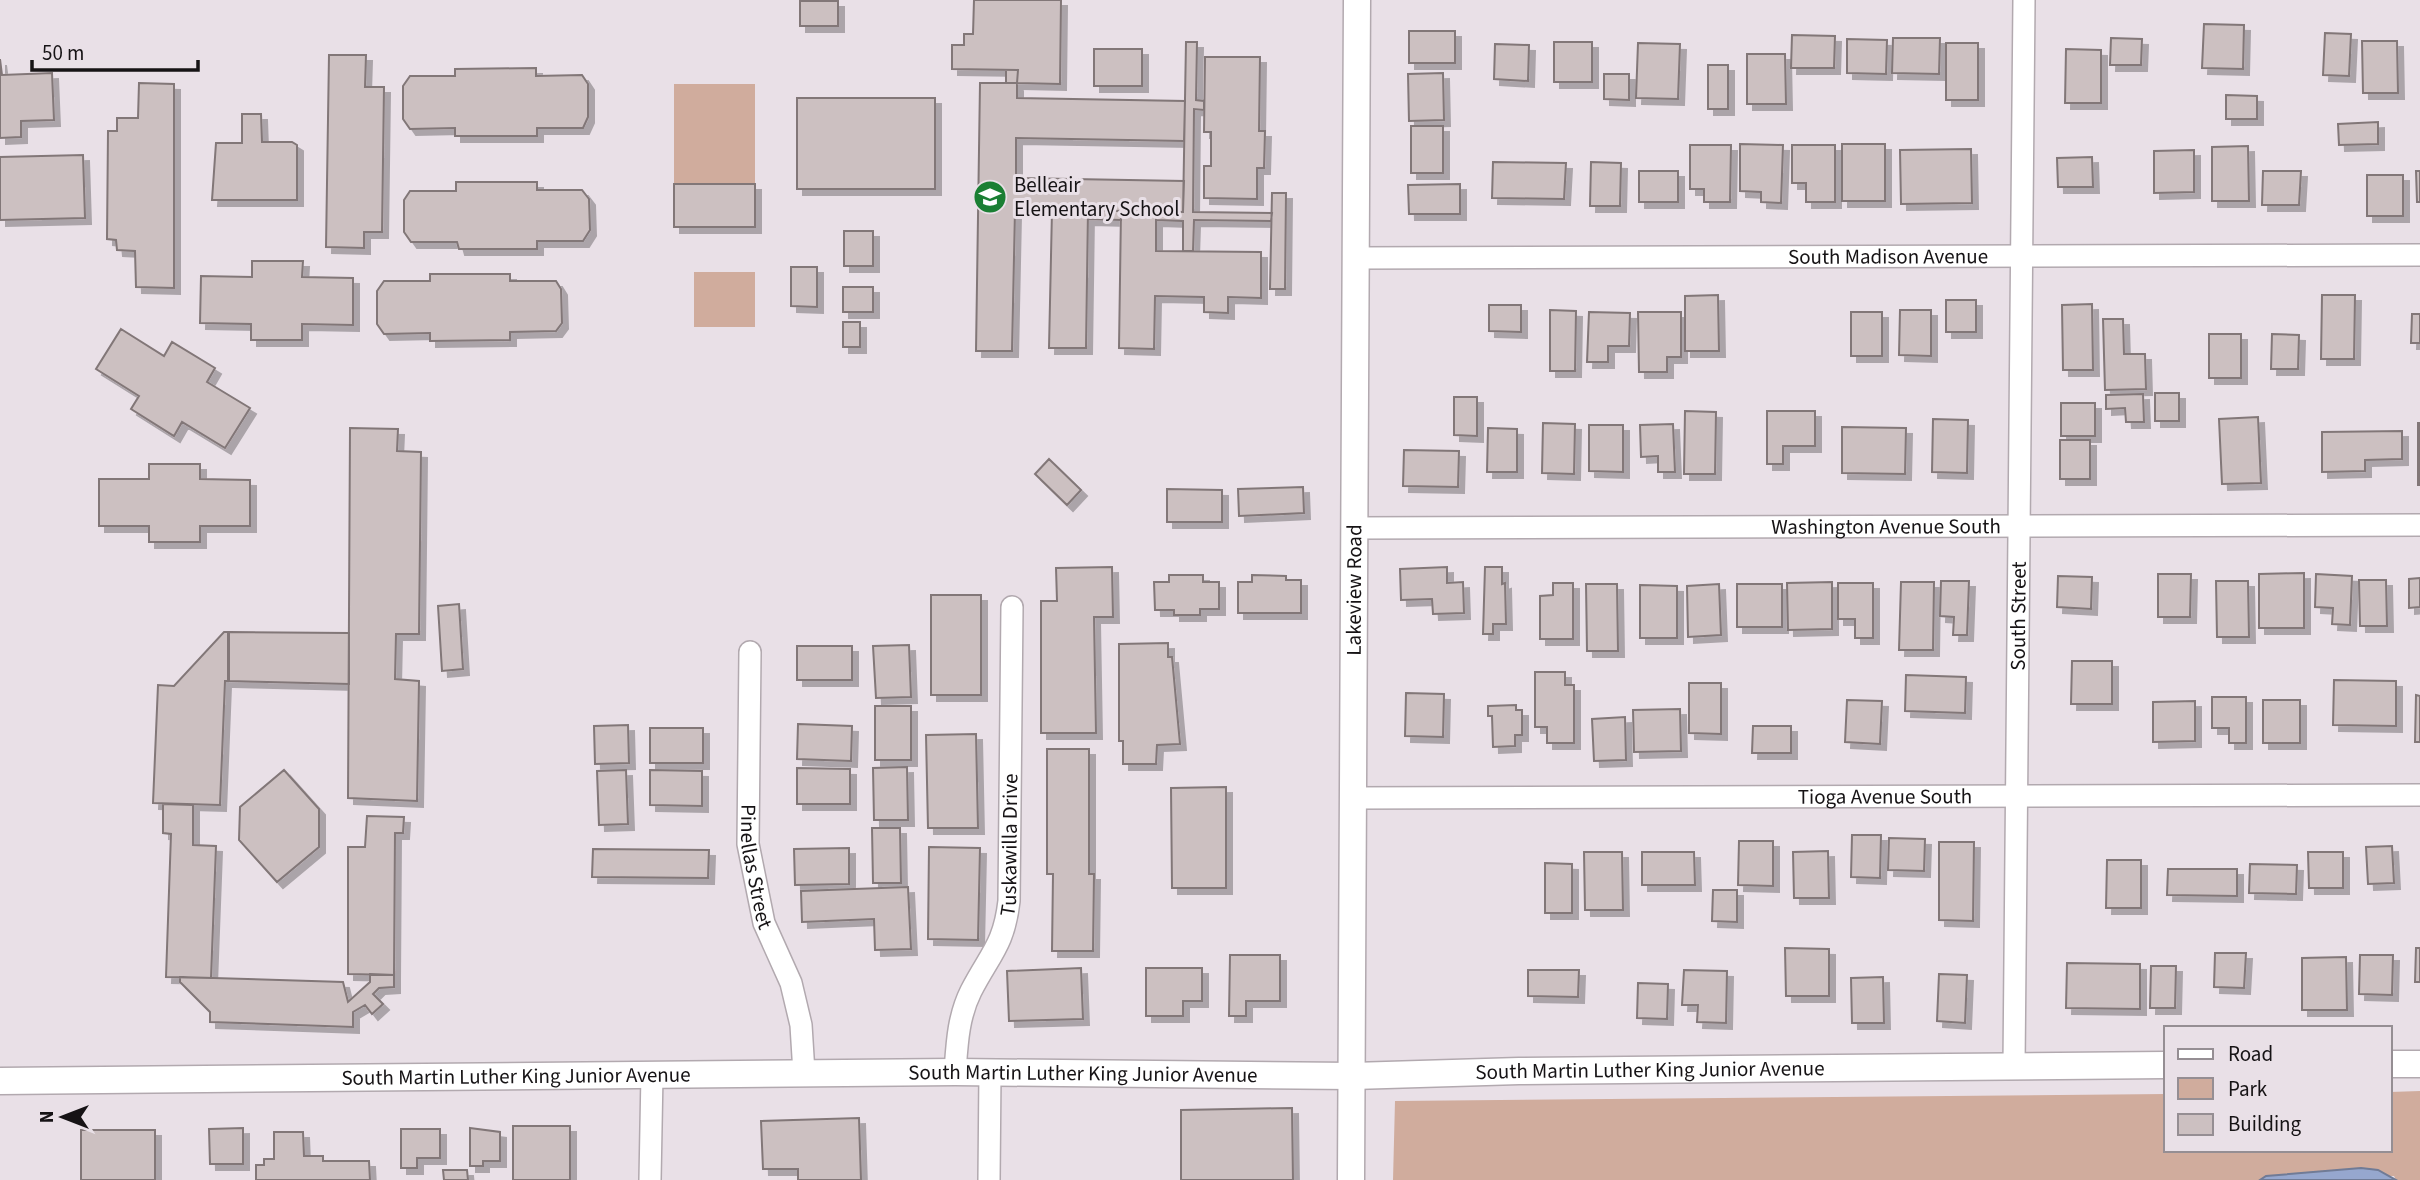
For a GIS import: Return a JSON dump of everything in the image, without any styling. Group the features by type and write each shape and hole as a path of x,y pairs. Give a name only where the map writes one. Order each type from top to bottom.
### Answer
{"street":[{"name":"Lakeview Road","path":"1351,1180 1357,0"},
{"name":"South Street","path":"2014,1066 2024,0"},
{"name":"South Madison Avenue","path":"1356,258 2420,255"},
{"name":"Washington Avenue South","path":"1354,528 2420,525"},
{"name":"Tuskawilla Drive","path":"955,1072 957,1033 971,992 994,955 1007,920 1012,607"},
{"name":"Pinellas Street","path":"750,652 748,844 764,923 791,982 799,1015 804,1073"},
{"name":"Tioga Avenue South","path":"1351,798 2420,795"},
{"path":"2392,1064 2420,1064"},
{"name":"South Martin Luther King Junior Avenue","path":"0,1081 955,1072 1353,1076 2164,1065"},
{"path":"989,1180 990,1072"},
{"path":"650,1180 652,1074"}],"green space":[{"path":"674,84 755,84 755,184 674,184"},
{"path":"694,272 755,272 755,327 694,327"},
{"path":"2420,1091 2420,1180 2396,1180 2394,1176 2266,1176 2260,1180 1393,1180 1395,1101 2164,1094 2164,1152 2392,1152 2392,1092"}],"water":[{"path":"2361,1168 2378,1170 2396,1180 2260,1180 2266,1176"}],"building":[{"path":"974,0 1061,0 1060,84 1017,83 1018,70 952,69 952,45 964,45 964,34 973,34"},
{"path":"800,1 838,1 838,26 800,26"},
{"path":"2204,24 2244,25 2243,69 2202,68"},
{"path":"1409,31 1455,31 1455,63 1409,63"},
{"path":"2325,33 2351,34 2349,76 2323,75"},
{"path":"1792,35 1835,36 1834,68 1791,68"},
{"path":"1893,38 1940,38 1939,74 1892,73"},
{"path":"2111,38 2142,39 2141,65 2110,65"},
{"path":"1847,39 1887,40 1886,74 1847,73"},
{"path":"2362,41 2397,41 2398,93 2363,93"},
{"path":"1186,42 1197,42 1196,100 1204,101 1204,110 1194,109 1193,212 1272,213 1271,221 1194,220 1193,251 1183,251 1183,221 1156,220 1156,211 1183,212"},
{"path":"1554,42 1592,42 1592,82 1554,82"},
{"path":"1638,43 1680,44 1678,99 1636,98"},
{"path":"1946,43 1978,43 1978,100 1946,100"},
{"path":"1495,44 1529,45 1528,81 1494,79"},
{"path":"1094,49 1142,49 1142,86 1094,86"},
{"path":"2066,49 2101,50 2101,103 2065,103"},
{"path":"1747,54 1785,54 1786,104 1747,104"},
{"path":"329,55 366,55 365,87 384,87 382,232 364,232 364,248 326,247"},
{"path":"1205,57 1260,57 1259,131 1265,131 1264,168 1257,168 1257,199 1204,198 1204,166 1211,166 1211,132 1204,132"},
{"path":"0,59 2,75 52,73 54,120 21,121 21,137 0,138"},
{"path":"1708,65 1728,65 1728,109 1708,109"},
{"path":"536,68 536,76 582,75 588,84 588,117 583,128 537,128 537,136 455,136 455,128 410,129 403,119 403,86 410,76 455,76 455,69"},
{"path":"1006,70 1018,70 1017,83 1006,83"},
{"path":"1443,73 1444,120 1409,121 1408,74"},
{"path":"1604,74 1629,74 1629,100 1604,99"},
{"path":"139,83 174,84 174,288 136,287 135,251 117,250 116,240 107,239 108,131 117,131 117,118 138,118"},
{"path":"980,83 1017,83 1017,98 1185,101 1184,141 1016,138 1016,178 1184,181 1183,212 1156,211 1156,251 1261,252 1261,298 1228,297 1228,313 1204,312 1204,297 1155,296 1154,349 1119,348 1121,211 1088,210 1086,348 1049,348 1052,210 1015,210 1012,351 976,351"},
{"path":"2226,95 2257,96 2257,119 2226,119"},
{"path":"797,98 935,98 935,189 797,189"},
{"path":"242,114 261,114 262,142 292,142 297,145 297,200 212,200 216,143 242,143"},
{"path":"2378,122 2378,144 2339,145 2338,124"},
{"path":"1411,126 1443,126 1443,173 1411,173"},
{"path":"1740,144 1783,145 1781,203 1761,202 1761,192 1740,191"},
{"path":"1842,144 1885,144 1885,201 1842,201"},
{"path":"1690,145 1731,145 1730,202 1704,202 1704,189 1690,189"},
{"path":"1792,145 1835,145 1835,202 1806,202 1806,183 1792,183"},
{"path":"2248,146 2249,201 2212,201 2212,147"},
{"path":"1971,149 1972,203 1901,204 1900,150"},
{"path":"2194,150 2194,192 2154,193 2154,151"},
{"path":"83,155 85,218 0,220 0,157"},
{"path":"2092,157 2093,187 2058,187 2057,158"},
{"path":"1493,162 1566,163 1564,199 1492,198"},
{"path":"1591,162 1621,163 1620,206 1590,206"},
{"path":"1639,171 1678,171 1678,202 1639,202"},
{"path":"2263,171 2301,171 2299,205 2262,205"},
{"path":"2416,171 2420,171 2420,202 2417,202"},
{"path":"2367,175 2403,175 2403,216 2367,216"},
{"path":"456,182 537,182 537,190 582,190 589,199 590,230 583,241 537,241 537,249 459,249 457,242 411,242 404,232 404,200 410,191 456,191"},
{"path":"674,184 755,184 755,227 674,227"},
{"path":"1460,184 1460,214 1409,214 1408,185"},
{"path":"1272,193 1286,193 1285,289 1270,289"},
{"path":"1088,210 1121,211 1121,220 1088,219"},
{"path":"844,231 873,231 873,266 844,266"},
{"path":"252,261 303,261 302,277 353,278 353,325 302,324 302,340 251,340 251,324 200,323 201,276 252,277"},
{"path":"791,267 817,267 817,307 791,306"},
{"path":"430,274 510,274 510,281 556,281 561,289 562,323 556,331 510,332 510,340 430,341 430,333 384,334 377,324 377,291 384,281 430,281"},
{"path":"843,287 873,287 873,312 843,312"},
{"path":"1718,295 1719,351 1685,351 1685,296"},
{"path":"2322,295 2355,295 2354,359 2321,359"},
{"path":"1946,300 1976,300 1976,332 1946,332"},
{"path":"2092,304 2093,370 2063,370 2062,305"},
{"path":"1489,305 1521,305 1521,332 1489,331"},
{"path":"1550,310 1576,311 1575,371 1550,371"},
{"path":"1900,310 1931,310 1931,356 1899,355"},
{"path":"1589,312 1630,313 1629,346 1608,346 1608,362 1587,362"},
{"path":"1638,312 1681,312 1681,357 1667,357 1667,372 1639,372"},
{"path":"1851,312 1882,312 1882,356 1851,356"},
{"path":"2412,314 2420,314 2420,343 2411,343"},
{"path":"2103,319 2123,319 2124,354 2145,354 2146,389 2105,390"},
{"path":"843,322 860,322 860,347 843,347"},
{"path":"121,329 164,356 172,342 215,368 207,382 250,408 225,448 182,422 174,436 131,409 139,396 96,369"},
{"path":"2209,334 2241,334 2241,378 2209,378"},
{"path":"2272,334 2299,335 2298,369 2271,369"},
{"path":"2155,393 2179,393 2179,421 2155,421"},
{"path":"2143,394 2144,422 2126,422 2125,408 2106,409 2106,395"},
{"path":"1454,397 1477,397 1477,436 1454,435"},
{"path":"2061,403 2095,403 2095,436 2061,436"},
{"path":"1685,411 1716,412 1715,474 1684,474"},
{"path":"1767,411 1815,411 1815,446 1783,446 1783,464 1767,464"},
{"path":"2258,417 2261,483 2222,484 2219,419"},
{"path":"1933,419 1968,420 1967,473 1932,472"},
{"path":"1543,423 1575,424 1574,474 1542,473"},
{"path":"2420,423 2420,485 2418,485"},
{"path":"1673,424 1675,472 1658,472 1658,456 1641,457 1640,425"},
{"path":"1589,425 1623,425 1623,472 1589,471"},
{"path":"1842,427 1906,428 1905,474 1842,473"},
{"path":"350,428 398,429 397,451 421,452 419,634 396,634 395,679 419,681 417,801 348,798"},
{"path":"1488,428 1517,429 1517,472 1487,472"},
{"path":"2402,431 2402,459 2365,460 2365,471 2322,472 2322,432"},
{"path":"2060,440 2090,440 2090,479 2060,479"},
{"path":"1404,450 1459,451 1458,487 1403,486"},
{"path":"1049,459 1081,490 1067,505 1035,474"},
{"path":"149,464 200,464 200,479 250,480 250,526 200,526 200,542 149,542 149,526 99,526 99,479 149,479"},
{"path":"1303,487 1304,513 1239,516 1238,489"},
{"path":"1167,489 1222,490 1222,522 1167,522"},
{"path":"1112,567 1113,617 1094,617 1096,733 1041,733 1041,601 1057,601 1056,568"},
{"path":"1447,567 1447,583 1463,582 1464,613 1433,614 1432,599 1401,600 1400,569"},
{"path":"1485,567 1502,567 1502,584 1505,583 1506,624 1493,624 1493,634 1483,634"},
{"path":"2304,573 2304,628 2259,628 2259,574"},
{"path":"2158,574 2191,574 2190,617 2158,617"},
{"path":"2316,574 2352,576 2350,625 2332,624 2333,608 2315,607"},
{"path":"1169,575 1203,575 1203,582 1219,582 1219,609 1200,609 1200,615 1174,615 1174,610 1155,610 1154,582 1169,582"},
{"path":"1252,575 1286,576 1286,580 1301,580 1301,613 1238,613 1238,582 1252,582"},
{"path":"2058,576 2092,577 2091,609 2057,607"},
{"path":"2420,578 2420,607 2409,608 2409,579"},
{"path":"2359,580 2386,580 2387,626 2360,626"},
{"path":"1941,581 1969,581 1967,635 1953,635 1954,617 1940,616"},
{"path":"2216,581 2248,581 2249,637 2217,637"},
{"path":"1832,582 1832,629 1788,630 1787,583"},
{"path":"1901,582 1934,582 1933,650 1899,650"},
{"path":"1553,583 1573,583 1573,639 1540,639 1540,596 1553,595"},
{"path":"1838,583 1873,583 1873,638 1855,638 1855,619 1838,619"},
{"path":"1586,584 1617,584 1618,651 1587,651"},
{"path":"1719,584 1721,635 1688,637 1687,586"},
{"path":"1737,584 1782,584 1782,627 1737,627"},
{"path":"1640,585 1677,586 1677,638 1640,638"},
{"path":"931,595 981,595 981,695 931,695"},
{"path":"459,604 463,669 442,671 438,606"},
{"path":"224,632 228,632 228,681 225,681 220,805 153,803 158,685 174,686"},
{"path":"229,632 349,633 349,684 229,681"},
{"path":"1168,643 1168,657 1172,657 1180,744 1157,745 1156,764 1123,764 1123,741 1119,741 1119,644"},
{"path":"909,645 911,697 876,698 873,646"},
{"path":"797,646 852,646 852,680 797,680"},
{"path":"2072,661 2112,661 2112,704 2071,704"},
{"path":"1535,672 1565,672 1565,685 1574,685 1574,743 1547,743 1547,727 1535,727"},
{"path":"1906,675 1966,677 1965,713 1905,711"},
{"path":"2334,680 2396,681 2396,726 2333,725"},
{"path":"1689,683 1721,683 1721,734 1689,733"},
{"path":"1406,693 1444,694 1443,737 1405,736"},
{"path":"2416,695 2420,696 2420,742 2415,742"},
{"path":"2212,697 2246,697 2246,743 2229,743 2229,728 2212,728"},
{"path":"1847,700 1882,701 1880,744 1845,742"},
{"path":"2263,700 2300,700 2300,743 2263,743"},
{"path":"2195,701 2195,741 2153,742 2153,702"},
{"path":"1516,705 1516,710 1522,710 1522,735 1515,735 1515,746 1493,747 1492,716 1488,716 1488,706"},
{"path":"875,706 911,706 911,760 875,760"},
{"path":"1680,709 1681,751 1634,752 1633,710"},
{"path":"1625,717 1626,760 1594,761 1592,719"},
{"path":"798,724 852,726 851,761 797,759"},
{"path":"628,725 629,763 595,764 594,726"},
{"path":"1753,726 1791,726 1791,753 1752,753"},
{"path":"650,728 703,728 703,763 650,763"},
{"path":"976,734 978,828 928,828 926,735"},
{"path":"1047,749 1089,749 1089,874 1094,874 1093,951 1052,951 1053,874 1047,874"},
{"path":"907,767 908,820 874,820 873,768"},
{"path":"797,768 850,769 850,804 797,804"},
{"path":"284,770 319,809 319,847 277,882 239,840 240,807"},
{"path":"626,770 628,824 599,825 597,771"},
{"path":"650,770 702,771 702,806 650,805"},
{"path":"1226,787 1226,888 1172,888 1171,788"},
{"path":"163,804 193,805 193,845 216,846 211,978 166,977 171,834 163,833"},
{"path":"367,816 404,817 403,833 395,833 394,975 348,974 348,847 365,847"},
{"path":"872,828 900,828 901,883 873,883"},
{"path":"1852,835 1881,835 1880,878 1851,877"},
{"path":"1889,838 1925,839 1924,871 1888,870"},
{"path":"1739,841 1773,841 1773,886 1738,885"},
{"path":"1939,842 1974,842 1973,921 1939,920"},
{"path":"2392,846 2394,883 2368,884 2366,847"},
{"path":"929,847 980,848 978,940 928,939"},
{"path":"849,848 849,884 795,885 794,849"},
{"path":"593,849 709,850 708,878 592,877"},
{"path":"1828,851 1829,898 1794,898 1793,852"},
{"path":"1584,852 1622,852 1623,910 1585,910"},
{"path":"1642,852 1694,852 1695,885 1642,885"},
{"path":"2308,852 2343,852 2343,888 2309,888"},
{"path":"2107,860 2141,860 2141,908 2106,908"},
{"path":"1545,863 1572,864 1572,913 1545,913"},
{"path":"2250,864 2297,865 2296,894 2249,893"},
{"path":"2168,869 2237,869 2237,896 2167,895"},
{"path":"908,887 911,949 875,950 874,919 802,922 801,891"},
{"path":"1713,890 1737,890 1737,922 1712,921"},
{"path":"1785,948 1829,949 1829,996 1786,996"},
{"path":"2416,948 2420,948 2420,982 2415,982"},
{"path":"2215,953 2246,953 2244,988 2214,987"},
{"path":"1230,955 1280,955 1280,1001 1246,1001 1246,1016 1229,1016"},
{"path":"2360,955 2393,955 2392,995 2359,994"},
{"path":"2346,957 2347,1010 2302,1010 2302,958"},
{"path":"2067,963 2140,964 2140,1009 2066,1008"},
{"path":"2151,966 2176,966 2175,1008 2150,1008"},
{"path":"1081,968 1083,1019 1009,1021 1007,971"},
{"path":"1146,968 1202,968 1202,1001 1183,1001 1183,1016 1146,1016"},
{"path":"1528,970 1579,970 1578,997 1528,996"},
{"path":"1684,970 1727,971 1726,1023 1697,1022 1698,1005 1682,1005"},
{"path":"370,974 394,975 394,987 379,988 373,994 383,1004 372,1014 365,1005 353,1012 353,1027 210,1022 210,1012 180,982 180,977 343,982 348,1002 370,982"},
{"path":"1939,974 1967,975 1965,1023 1937,1021"},
{"path":"1883,977 1884,1023 1852,1023 1851,978"},
{"path":"1638,983 1668,984 1667,1019 1637,1018"},
{"path":"1292,1108 1293,1180 1181,1180 1181,1110"},
{"path":"859,1118 861,1180 798,1180 798,1169 763,1169 761,1121"},
{"path":"513,1126 570,1126 570,1180 513,1180"},
{"path":"243,1128 243,1164 210,1164 209,1129"},
{"path":"470,1128 500,1132 500,1161 483,1161 483,1166 470,1166"},
{"path":"401,1129 440,1129 440,1158 417,1158 417,1168 401,1168"},
{"path":"81,1130 155,1130 155,1180 81,1180"},
{"path":"274,1132 303,1132 304,1156 323,1156 323,1161 369,1161 370,1180 256,1180 256,1165 264,1165 264,1159 274,1159"},
{"path":"443,1170 467,1170 468,1180 444,1180"}],"place":[{"name":"Belleair Elementary School","path":"990,197"}]}
